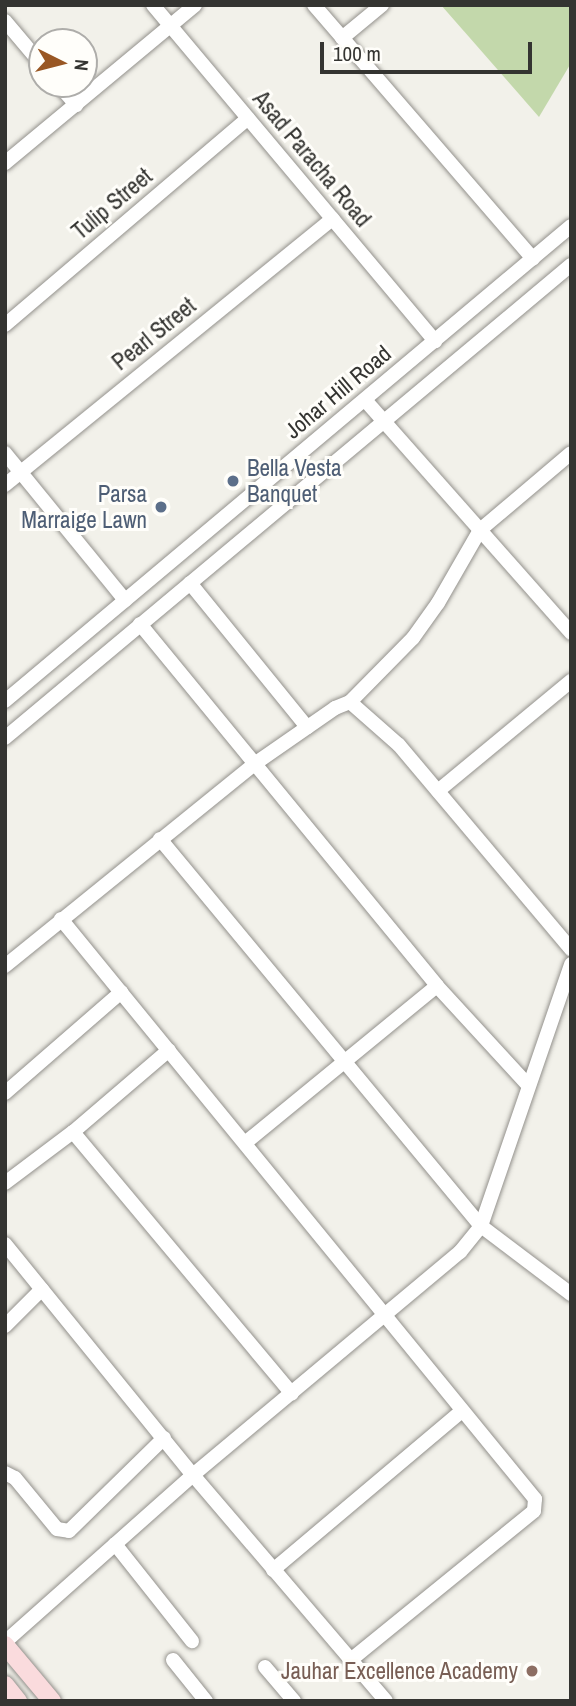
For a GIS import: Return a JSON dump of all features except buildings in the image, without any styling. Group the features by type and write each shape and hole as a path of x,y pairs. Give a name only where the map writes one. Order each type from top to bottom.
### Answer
{"main road":[{"path":"5,1643 52,1701"},
{"path":"5,1685 18,1701"}],"street":[{"name":"Asad Paracha Road","path":"153,5 435,341"},
{"path":"5,163 195,5"},
{"path":"314,5 533,258"},
{"path":"342,38 382,5"},
{"path":"5,21 28,48"},
{"path":"70,98 76,105"},
{"name":"Tulip Street","path":"5,325 248,118"},
{"name":"Pearl Street","path":"5,485 332,219"},
{"name":"Johar Hill Road","path":"5,701 571,226"},
{"path":"5,738 571,265"},
{"path":"365,400 571,633"},
{"path":"5,453 125,600"},
{"path":"5,966 253,765 335,708 350,702 413,638 438,603 480,530 571,453"},
{"path":"190,583 307,727"},
{"path":"140,624 437,986 528,1085"},
{"path":"438,791 571,681"},
{"path":"350,702 399,745 571,949"},
{"path":"160,839 343,1063 481,1226 571,1294"},
{"path":"61,919 535,1499 534,1511 352,1659"},
{"path":"5,1643 194,1475 460,1252 481,1226 571,964"},
{"path":"245,1143 437,986"},
{"path":"5,1093 121,992"},
{"path":"5,1183 73,1132 169,1050"},
{"path":"73,1132 292,1394"},
{"path":"5,1244 273,1570 386,1701"},
{"path":"20,1311 30,1275"},
{"path":"5,1326 42,1289"},
{"path":"273,1570 462,1411"},
{"path":"5,1473 15,1478 57,1530 69,1531 164,1438"},
{"path":"115,1544 192,1641"},
{"path":"173,1660 206,1701"},
{"path":"265,1667 294,1701"}],"green space":[{"path":"441,5 571,5 571,63 539,117"}],"place":[{"name":"Bella Vesta Banquet","path":"233,481"},
{"name":"Parsa Marraige Lawn","path":"161,507"},
{"name":"Jauhar Excellence Academy","path":"532,1671"}]}
